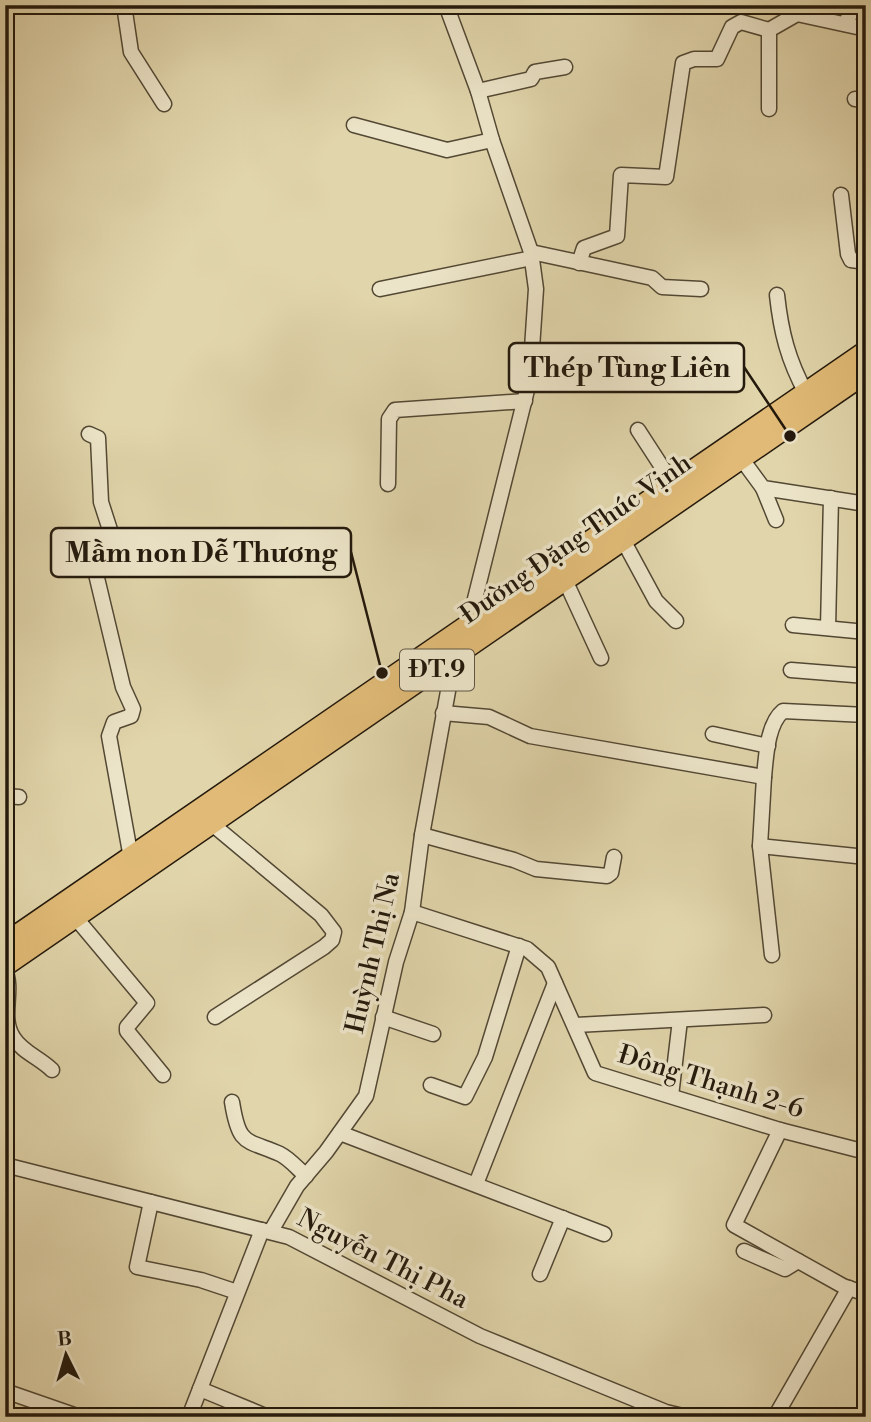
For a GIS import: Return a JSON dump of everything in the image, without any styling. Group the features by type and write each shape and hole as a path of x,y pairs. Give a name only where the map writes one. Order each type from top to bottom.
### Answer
{"main road":[{"name":"Đường Đặng Thúc Vịnh","path":"5,944 866,352"},
{"name":"Đường Đặng Thúc Vịnh","path":"5,965 741,458 863,377"}],"street":[{"path":"124,5 131,52 164,104"},
{"path":"446,5 478,91 531,255 536,289 535,328 525,401 468,628"},
{"path":"845,24 855,5"},
{"path":"769,109 769,30 790,8 866,29"},
{"path":"579,263 584,248 617,236 621,175 666,177 683,63 694,59 717,59 732,27 741,22 769,30"},
{"path":"478,91 520,84 531,79 535,72 565,67"},
{"path":"354,125 447,150 492,140"},
{"path":"841,195 848,254 851,260 866,262"},
{"path":"380,289 531,255 653,278 662,287 701,289"},
{"path":"777,295 781,334 791,366 806,393"},
{"path":"388,484 389,419 395,410 525,401"},
{"path":"638,430 673,484"},
{"path":"89,434 98,438 101,502 111,533 110,541 92,548 91,553 123,687 133,709 131,716 114,722 109,736 131,858"},
{"path":"741,458 763,488 776,520"},
{"path":"763,488 866,503"},
{"path":"828,628 831,498"},
{"path":"623,540 656,601 676,621"},
{"path":"565,580 601,659"},
{"path":"793,625 866,632"},
{"name":"Huỳnh Thị Na","path":"189,1417 237,1292 267,1231 366,1096 383,1017 411,912 454,658"},
{"path":"790,670 866,676"},
{"path":"772,955 760,846 768,746 779,714 793,710 866,715"},
{"path":"443,713 489,717 530,736 764,777"},
{"path":"713,734 768,746"},
{"path":"212,824 321,915 334,932 332,940 324,947 215,1017"},
{"path":"422,835 514,860 536,869 565,873 607,876 611,873 614,857"},
{"path":"760,846 866,857"},
{"name":"Đông Thạnh 2-6","path":"411,912 527,949 548,967 595,1073 780,1130 866,1152"},
{"path":"75,917 147,1003 127,1027 127,1031 163,1075"},
{"path":"431,1085 465,1097 485,1057 519,946"},
{"path":"5,971 7,1019 11,1036 21,1048 52,1070"},
{"path":"476,1184 555,983"},
{"path":"576,1025 764,1015"},
{"path":"383,1017 433,1034"},
{"path":"671,1096 680,1020"},
{"path":"232,1102 235,1123 244,1138 262,1150 280,1154 306,1176"},
{"path":"780,1130 734,1225 849,1288 866,1294"},
{"path":"340,1133 604,1234"},
{"name":"Nguyễn Thị Pha","path":"5,1165 267,1231 374,1280 480,1336 664,1414 687,1417"},
{"path":"151,1202 137,1267 201,1280 237,1292"},
{"path":"540,1274 563,1218"},
{"path":"744,1251 785,1269 799,1261"},
{"path":"775,1417 849,1288"},
{"path":"200,1389 268,1417"},
{"path":"5,1391 80,1417"}],"place":[{"name":"Thép Tùng Liên","path":"790,436"},
{"name":"Mầm non Dễ Thương","path":"382,673"}]}
